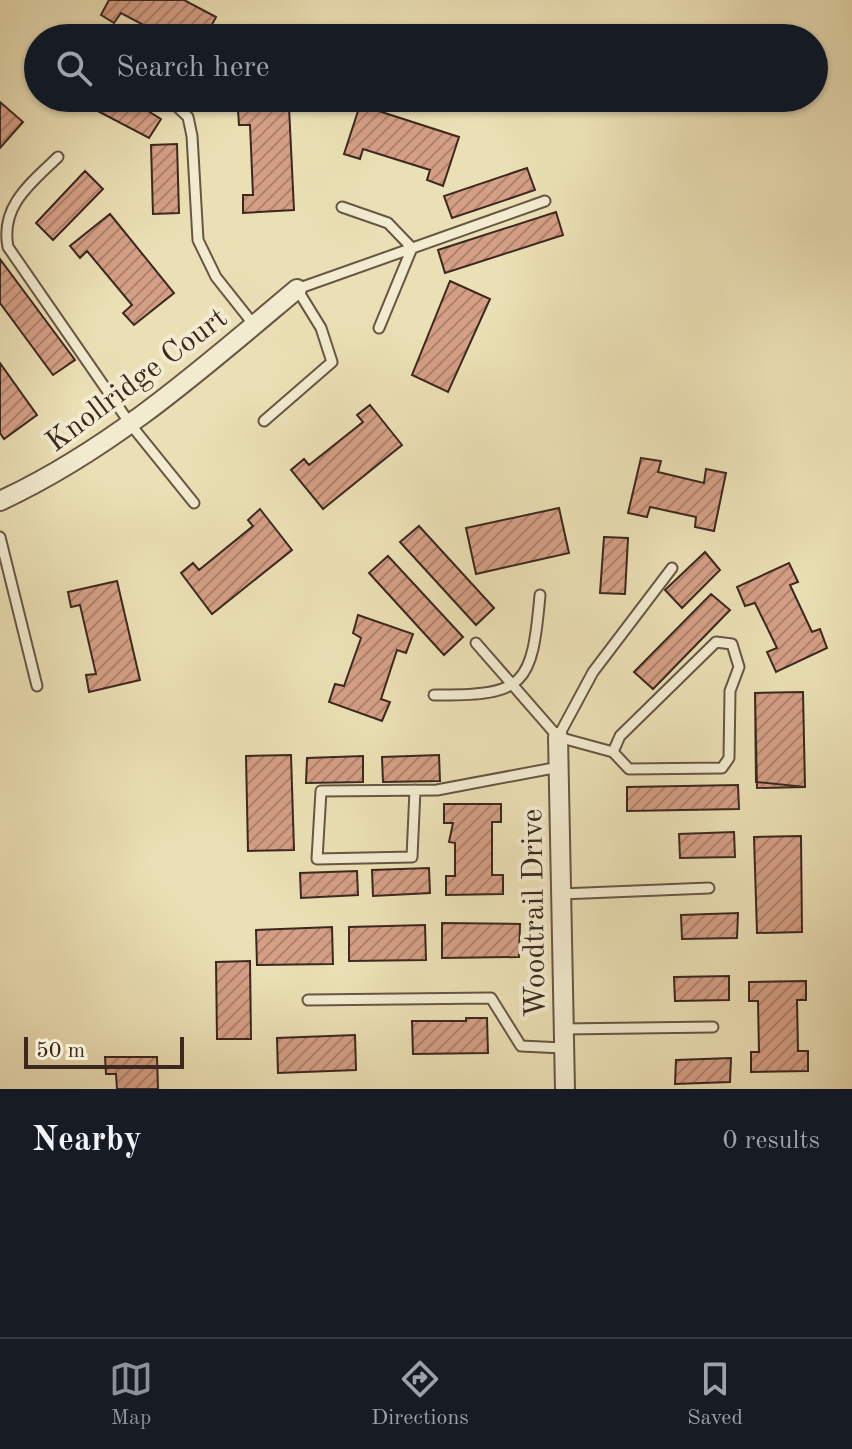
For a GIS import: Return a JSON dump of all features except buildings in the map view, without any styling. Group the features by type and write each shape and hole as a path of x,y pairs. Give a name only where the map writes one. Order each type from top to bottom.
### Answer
{"street":[{"name":"Knollridge Court","path":"0,501 54,476 131,425 297,289"},
{"name":"Woodtrail Drive","path":"558,737 565,1089"}],"lane":[{"path":"183,112 188,117 192,136 198,240 216,277 254,325"},
{"path":"58,157 20,193 5,231 8,247 131,425 194,503"},
{"path":"264,421 332,362 321,328 297,289 545,201"},
{"path":"342,207 388,223 412,248"},
{"path":"379,328 412,248"},
{"path":"0,537 37,686"},
{"path":"558,737 593,672 672,568"},
{"path":"434,695 489,694 503,691 512,684 531,660 540,595"},
{"path":"476,643 558,737 613,752 629,769 722,768 729,758 730,691 739,667 732,644 716,642 620,736 613,752"},
{"path":"415,790 412,857 317,859 321,791 415,790 437,790 559,767"},
{"path":"561,894 709,888"},
{"path":"308,1000 491,998 521,1046 563,1048"},
{"path":"563,1029 713,1027"}]}
